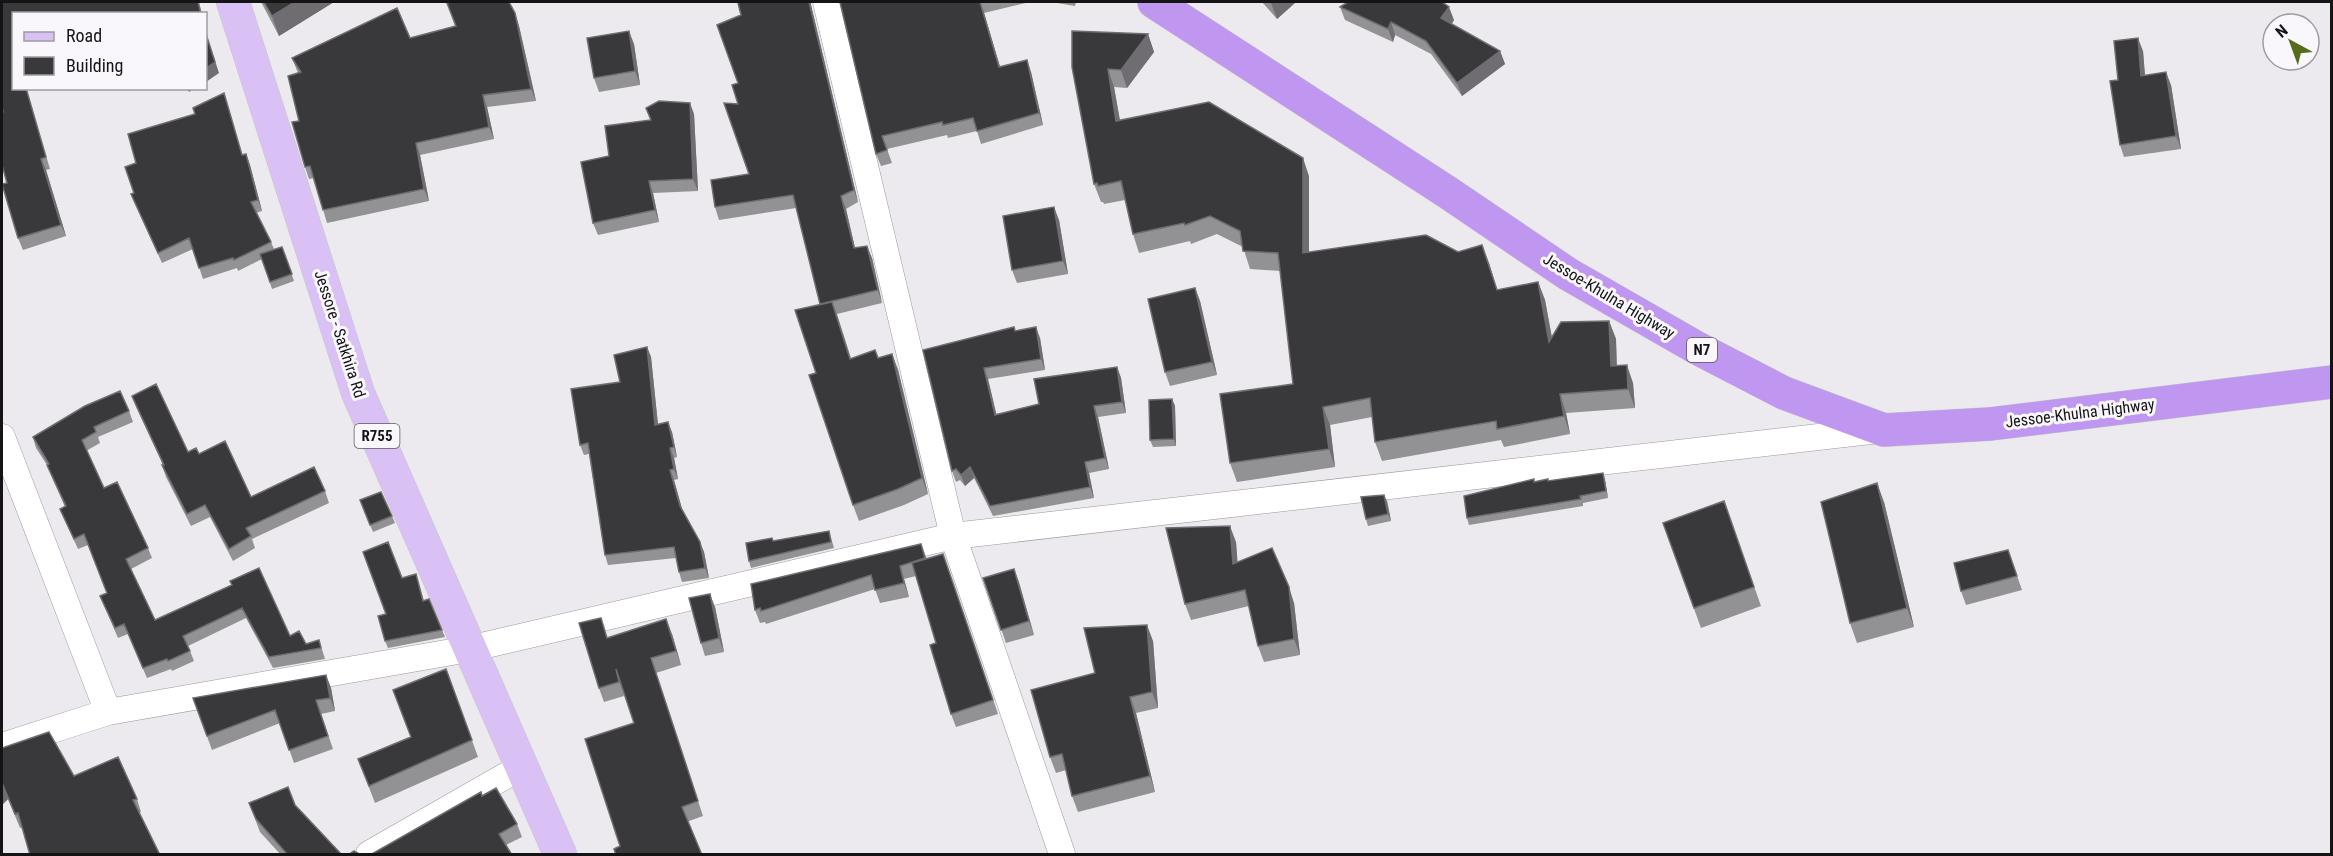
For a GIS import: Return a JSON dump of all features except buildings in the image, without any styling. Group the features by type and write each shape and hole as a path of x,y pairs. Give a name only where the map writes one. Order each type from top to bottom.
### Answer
{"highway":[{"name":"Jessoe-Khulna Highway","path":"1154,2 1568,274 1697,348 1784,393 1884,429 1990,424 2331,382"}],"main road":[{"name":"Jessore - Satkhira Rd","path":"233,2 358,393 560,855"}],"street":[{"path":"826,2 953,536 1062,855"},
{"path":"2,746 108,712 468,648 953,536 1884,429"},
{"path":"2,437 108,712"},
{"path":"369,855 522,767"}]}
